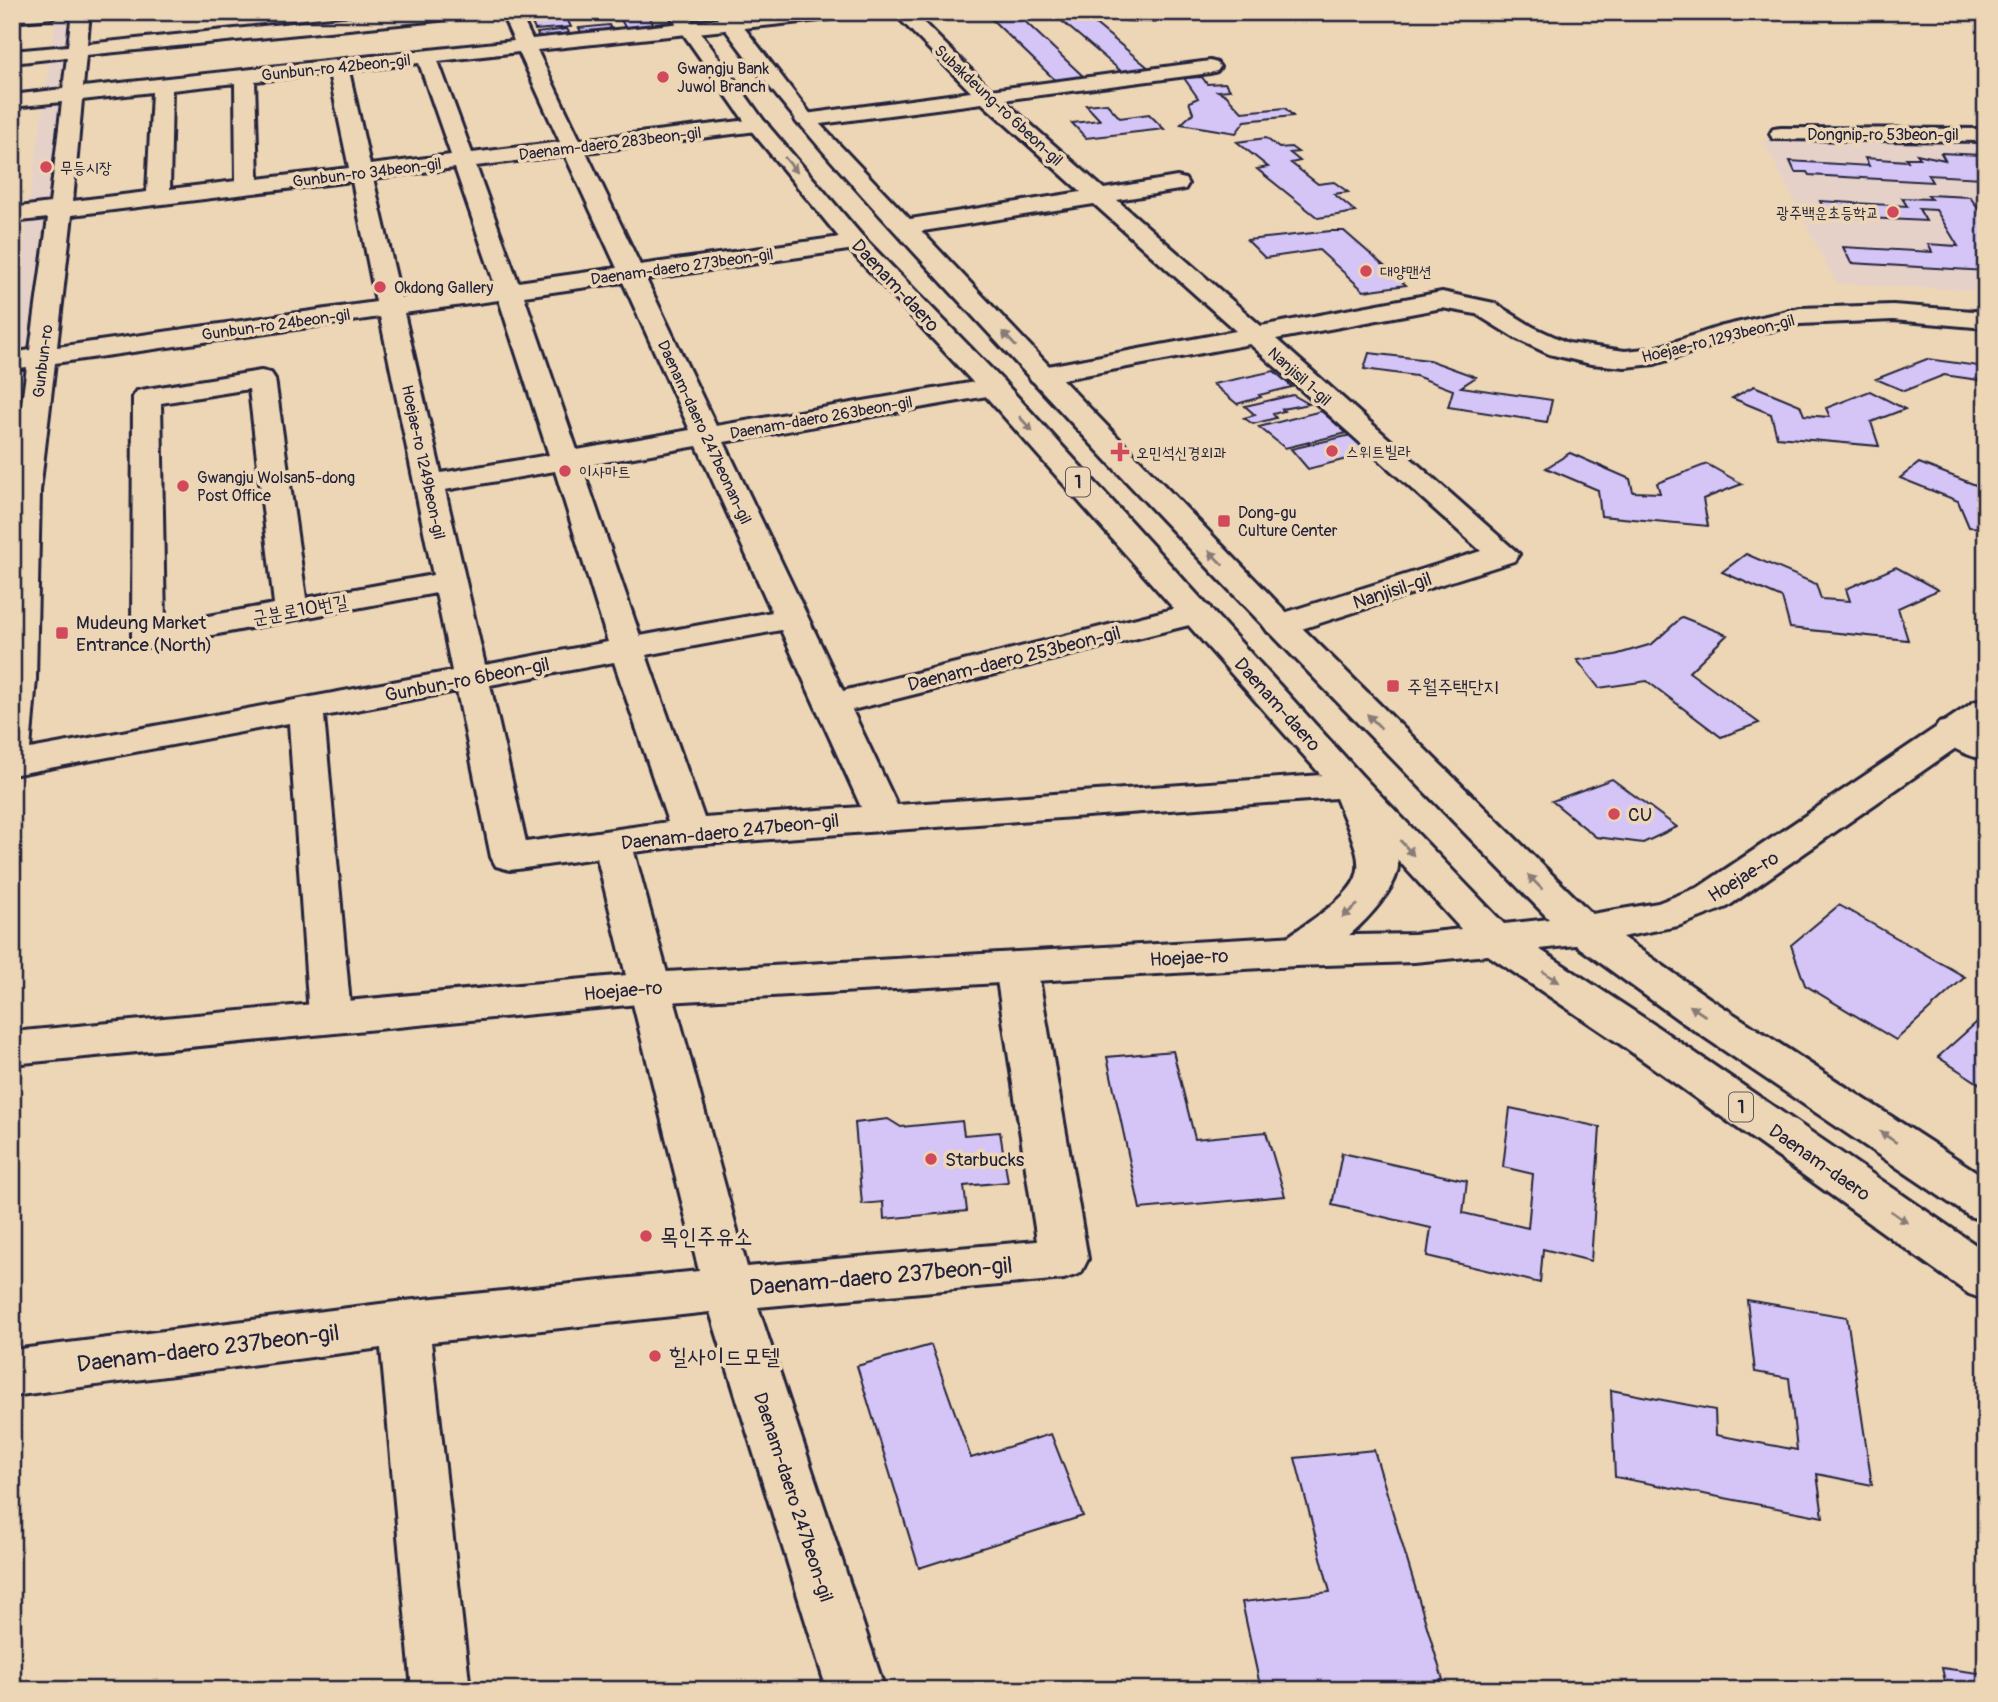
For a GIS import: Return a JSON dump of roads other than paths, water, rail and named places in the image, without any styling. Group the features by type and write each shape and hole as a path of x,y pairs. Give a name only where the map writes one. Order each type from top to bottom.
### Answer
{"street":[{"path":"12,16 52,12"},
{"name":"Gunbun-ro","path":"12,753 19,680 16,554 18,492 43,356 81,12"},
{"path":"12,57 458,12"},
{"name":"Daenam-daero 247beonan-gil","path":"510,12 884,817"},
{"name":"Gunbun-ro 42beon-gil","path":"12,101 526,47 682,20 839,12"},
{"name":"Subakdeung-ro 6beon-gil","path":"902,12 987,97 1098,196"},
{"name":"1","path":"726,18 805,120 1042,374 1280,625 1583,930 1706,1016 1986,1202"},
{"name":"Daenam-daero","path":"682,20 757,125 855,242 993,387 1350,785 1494,939 1638,1035 1986,1279"},
{"name":"Gunbun-ro 42beon-gil","path":"427,57 464,161"},
{"name":"Hoejae-ro 1249beon-gil","path":"338,66 510,857 612,841"},
{"path":"805,120 1210,67"},
{"name":"Gunbun-ro 42beon-gil","path":"245,76 247,187"},
{"path":"158,198 162,85"},
{"name":"Daenam-daero 283beon-gil","path":"464,161 757,125"},
{"name":"Dongnip-ro 53beon-gil","path":"1781,134 1986,135"},
{"name":"Gunbun-ro 34beon-gil","path":"12,215 464,161 509,291"},
{"path":"904,227 1177,184"},
{"name":"Nanjisil 1-gil","path":"1098,196 1503,554"},
{"name":"Daenam-daero 273beon-gil","path":"509,291 855,242"},
{"path":"509,291 690,832"},
{"name":"Gunbun-ro 24beon-gil","path":"12,361 509,291"},
{"name":"Hoejae-ro 1293beon-gil","path":"1253,334 1442,300 1464,301 1483,306 1536,340 1564,351 1629,360 1659,356 1734,331 1799,317 1896,313 1986,320"},
{"path":"1042,374 1253,334"},
{"name":"군분로10번길","path":"291,611 261,379 147,397 149,636 291,611 450,581"},
{"name":"Daenam-daero 263beon-gil","path":"429,484 993,387"},
{"name":"Nanjisil-gil","path":"1280,625 1503,554"},
{"name":"Daenam-daero 253beon-gil","path":"832,704 1197,613"},
{"name":"Gunbun-ro 6beon-gil","path":"12,764 792,618"},
{"path":"306,709 330,1016"},
{"name":"Hoejae-ro","path":"12,1048 649,988 1296,951 1414,947 1583,930 1664,916 1713,897 1986,710"},
{"path":"1952,731 1986,749"},
{"path":"1296,951 1350,912 1372,890 1379,864 1350,785"},
{"name":"Daenam-daero 247beon-gil","path":"856,1690 728,1289 612,841 690,832 884,817 1350,785"},
{"name":"Daenam-daero 237beon-gil","path":"12,1373 404,1324 728,1289 1064,1259 1016,967"},
{"path":"404,1324 442,1690"}],"place":[{"name":"Gwangju Bank Juwol Branch","path":"663,77"},
{"name":"무등시장","path":"46,167"},
{"name":"광주백운초등학교","path":"1893,212"},
{"name":"대양맨션","path":"1366,271"},
{"name":"Okdong Gallery","path":"380,287"},
{"name":"스위트빌라","path":"1332,451"},
{"name":"오민석신경외과","path":"1120,452"},
{"name":"이사마트","path":"565,471"},
{"name":"Gwangju Wolsan5-dong Post Office","path":"183,486"},
{"name":"Dong-gu Culture Center","path":"1224,521"},
{"name":"Mudeung Market Entrance (North)","path":"62,633"},
{"name":"주월주택단지","path":"1393,686"},
{"name":"CU","path":"1614,814"},
{"name":"Starbucks","path":"931,1159"},
{"name":"목인주유소","path":"646,1236"},
{"name":"힐사이드모텔","path":"655,1356"}]}
